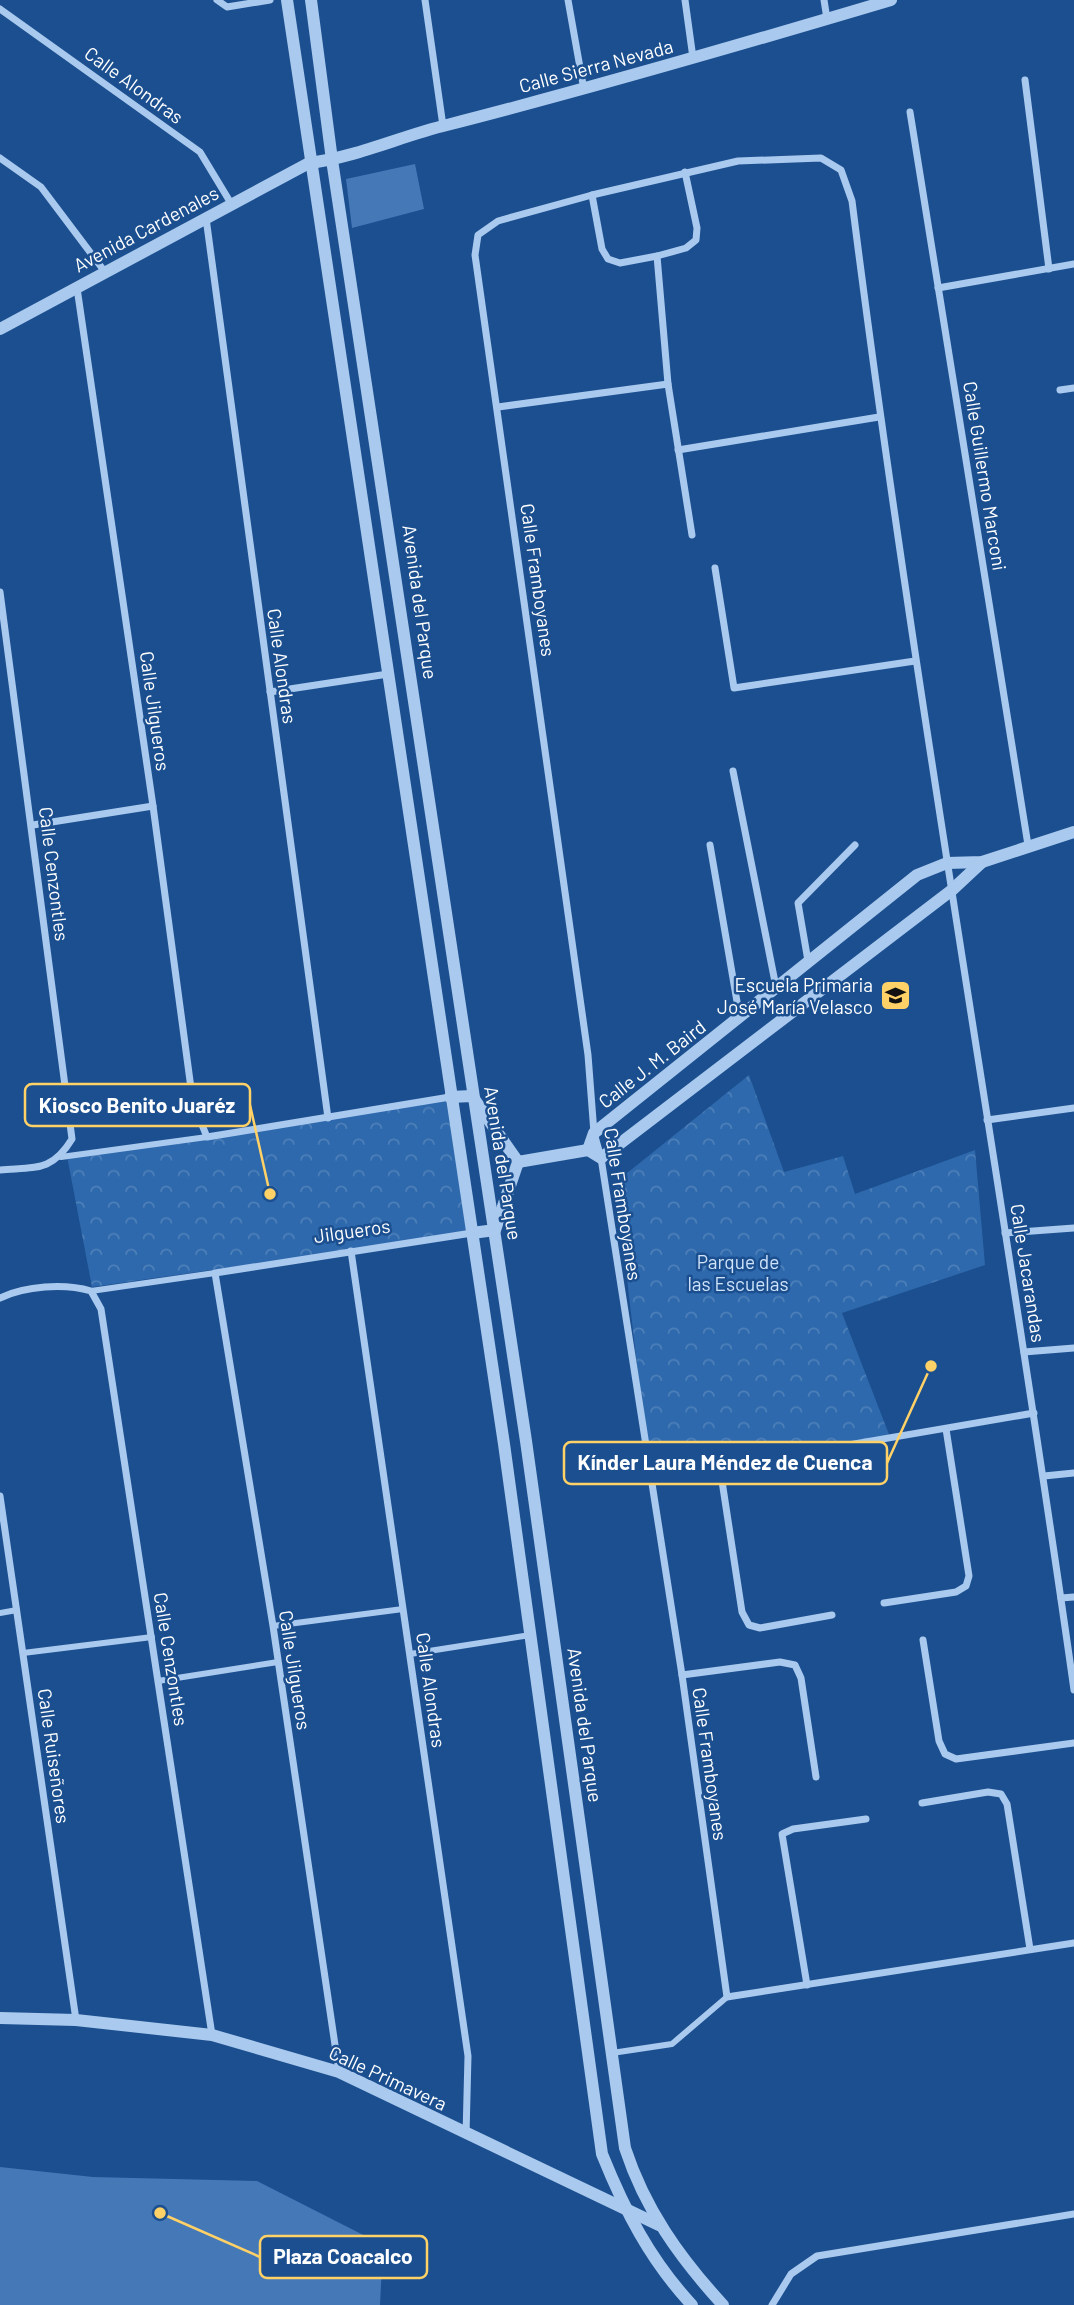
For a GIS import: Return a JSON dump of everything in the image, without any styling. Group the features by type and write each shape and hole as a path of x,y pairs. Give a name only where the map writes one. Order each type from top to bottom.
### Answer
{"street":[{"path":"217,0 227,7 270,0"},
{"path":"287,0 309,163 472,1233 602,2154 624,2210 673,2284 692,2305"},
{"name":"Avenida del Parque","path":"311,0 332,160 376,438 472,1096 495,1230 625,2148 638,2187 659,2225 691,2270 723,2305"},
{"path":"425,0 443,126"},
{"path":"568,0 584,91"},
{"path":"685,0 693,59"},
{"path":"824,0 827,19"},
{"name":"Calle Sierra Nevada","path":"309,163 332,160 443,126 584,91 891,0"},
{"name":"Calle Alondras","path":"0,9 200,152 232,205"},
{"path":"1025,79 1049,269"},
{"name":"Calle Guillermo Marconi","path":"910,112 1028,845"},
{"path":"0,158 41,187 105,272"},
{"name":"Calle Framboyanes","path":"727,1997 682,1675 601,1158 594,1133 588,1055 475,255 478,235 498,221 592,195 738,161 821,158 841,170 852,201 879,417 947,863"},
{"name":"Avenida Cardenales","path":"0,328 309,163"},
{"path":"592,195 602,249 608,260 620,263 657,256 686,248 696,240 697,228 685,172"},
{"name":"Calle Alondras","path":"206,218 328,1118"},
{"path":"657,256 668,384 692,535"},
{"path":"938,288 1074,264"},
{"name":"Calle Jilgueros","path":"77,288 153,806 193,1103 207,1137"},
{"path":"498,407 668,384"},
{"path":"1060,390 1074,388"},
{"path":"678,450 879,417"},
{"path":"715,568 734,688 915,661"},
{"name":"Calle Cenzontles","path":"0,592 33,825 72,1139 61,1157"},
{"path":"270,692 388,674"},
{"path":"733,771 776,987"},
{"path":"33,825 153,806"},
{"path":"947,863 982,862 1074,832"},
{"path":"710,845 740,1020"},
{"path":"808,961 798,903 855,845"},
{"path":"519,1162 588,1150 601,1158 952,890 982,862"},
{"name":"Calle J. M. Baird","path":"588,1150 594,1133 740,1020 808,961 917,875 947,863"},
{"name":"Calle Jacarandas","path":"947,863 1044,1476 1074,1690"},
{"path":"0,1170 48,1166 61,1157 207,1137 450,1097 472,1096 519,1162"},
{"path":"987,1120 1074,1108"},
{"path":"495,1230 519,1162"},
{"path":"1005,1233 1074,1228"},
{"name":"Jilgueros","path":"215,1273 495,1230"},
{"name":"Calle Alondras","path":"351,1251 468,2056 466,2135"},
{"path":"0,1298 17,1290 78,1287 91,1291 215,1273"},
{"name":"Calle Jilgueros","path":"215,1273 273,1626 339,2072"},
{"name":"Calle Cenzontles","path":"91,1291 101,1309 212,2035"},
{"path":"1024,1352 1074,1348"},
{"path":"650,1479 1034,1413"},
{"path":"884,1603 957,1592 966,1586 969,1576 946,1429"},
{"path":"720,1468 742,1612 749,1625 760,1628 832,1615"},
{"path":"1044,1476 1074,1473"},
{"name":"Calle Ruiseñores","path":"0,1496 76,2020"},
{"path":"1061,1598 1074,1597"},
{"path":"273,1626 403,1609"},
{"path":"0,1613 17,1610"},
{"path":"410,1654 530,1635"},
{"path":"23,1653 152,1637"},
{"path":"923,1640 939,1741 945,1754 956,1759 1074,1744"},
{"path":"158,1681 278,1662"},
{"path":"682,1675 780,1662 795,1665 801,1678 816,1777"},
{"path":"922,1802 988,1791 1001,1794 1007,1804 1030,1949"},
{"path":"807,1985 782,1834 793,1829 866,1819"},
{"path":"612,2053 672,2044 727,1997 1074,1943"},
{"name":"Calle Primavera","path":"0,2018 76,2020 212,2035 339,2072 659,2225"},
{"path":"772,2305 791,2274 817,2256 1074,2214"}],"green space":[{"name":"Parque de las Escuelas","path":"749,1075 784,1172 843,1156 855,1194 975,1150 985,1265 842,1313 890,1437 650,1479 616,1182"},
{"path":"449,1097 472,1233 92,1287 67,1156"}],"building":[{"path":"415,164 424,209 352,228 346,179"},
{"path":"0,2167 93,2177 257,2181 383,2245 380,2305 0,2305"}],"place":[{"name":"Escuela Primaria José María Velasco","path":"896,996"},
{"name":"Kiosco Benito Juaréz","path":"270,1194"},
{"name":"Kínder Laura Méndez de Cuenca","path":"931,1366"},
{"name":"Plaza Coacalco","path":"160,2213"}]}
